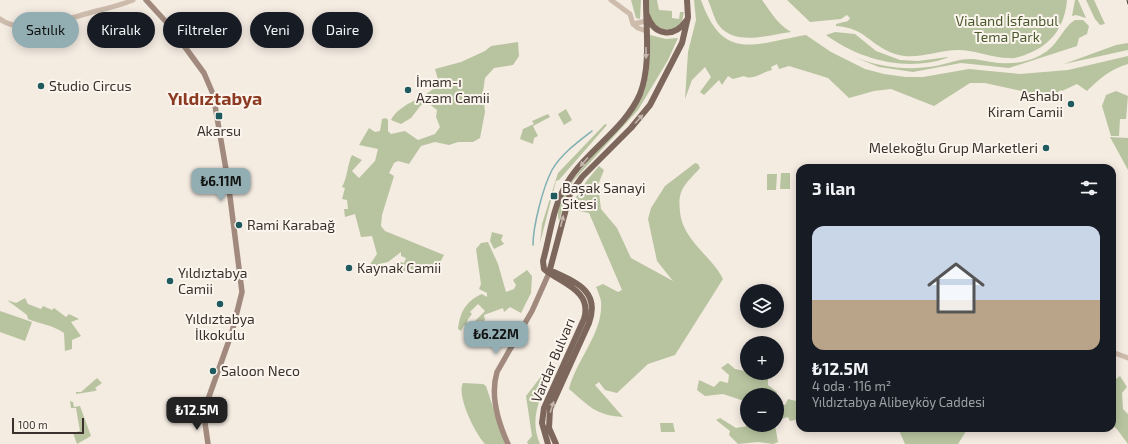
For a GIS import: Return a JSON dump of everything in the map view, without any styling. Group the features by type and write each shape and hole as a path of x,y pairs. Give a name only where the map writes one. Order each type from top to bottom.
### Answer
{"main road":[{"path":"146,0 168,24 204,73 213,94 228,181 242,292 232,332 204,416 208,444"},
{"path":"549,272 545,271 543,266 557,206 566,183 625,117 640,94 646,72 646,0"},
{"path":"508,444 495,402 494,383 497,372 535,306 549,272 570,194 582,177 635,124 650,105 682,43 688,17 687,0"},
{"path":"646,12 653,27 668,34"},
{"path":"646,31 668,34 680,29 688,17"},
{"path":"548,243 556,245"},
{"name":"Vardar Bulvarı","path":"548,444 542,423 544,408 584,319 586,309 584,298 578,291 552,277 549,272"},
{"name":"Vardar Bulvarı","path":"549,272 554,272 583,287 590,298 592,312 589,323 550,409 549,428 556,444"}],"street":[{"path":"0,19 15,24 33,26 54,24 91,12 113,8 134,0"},
{"path":"611,0 630,14 633,24 646,31"},
{"path":"633,24 646,21"},
{"path":"1116,354 1128,358"}],"green space":[{"path":"631,0 641,0 640,19 636,18"},
{"path":"649,0 657,0 659,10 672,11 672,18 679,19 680,12 684,12 682,21 674,28 669,29 664,29 656,25 650,16"},
{"path":"694,0 701,0 710,20 719,33 730,41 742,44 755,44 806,35 831,52 865,69 884,74 906,77 923,77 969,69 1020,74 1068,70 1128,56 1128,64 1116,68 1106,74 1087,91 1077,84 1062,91 1061,90 1049,98 1036,97 1035,94 985,83 970,83 934,106 891,89 874,91 849,98 828,78 789,66 779,69 777,64 771,67 772,70 754,77 744,76 733,79 728,76 722,85 719,80 704,95 700,92 711,77 705,67 692,80 685,99 688,52 696,20"},
{"path":"708,0 762,0 778,22 791,32 750,38 731,35 716,21"},
{"name":"Vialand İsfanbul Tema Park","path":"787,0 1067,0 1064,17 1061,24 1046,43 1032,52 1012,58 1003,58 971,51 958,50 950,50 919,56 903,56 895,54 879,46 861,33 846,27 836,26 836,24 848,21 850,18 847,15 841,19 810,22"},
{"path":"1075,0 1078,0 1086,18 1076,15 1072,16"},
{"path":"1086,0 1094,0 1105,24 1100,25 1095,19"},
{"path":"1075,20 1083,20 1089,26 1087,34 1079,38 1077,46 1009,68 961,63 913,72 879,67 854,57 884,66 904,68 925,67 970,59 998,63 1025,61 1049,50 1067,27"},
{"path":"835,32 855,34 876,51 900,60 918,61 948,57 932,62 916,64 884,61 854,51 839,44 826,35"},
{"path":"650,35 666,39 678,38 668,60 638,110 573,181 565,200 559,221 559,208 565,193 575,177 629,116 642,96 647,79"},
{"path":"518,42 519,56 513,65 494,68 485,78 483,92 485,112 480,138 473,142 458,142 449,145 435,142 421,146 409,164 398,161 394,163 389,173 394,176 382,215 381,226 385,231 444,255 435,272 409,269 399,274 392,271 391,268 395,263 404,263 406,258 401,256 401,252 388,262 379,264 390,270 390,273 379,274 375,269 370,272 369,275 363,274 363,272 356,267 358,264 369,266 377,254 372,236 361,237 355,214 345,217 344,209 348,209 347,200 342,199 345,188 342,187 352,155 362,160 352,171 359,178 375,161 378,149 359,145 369,128 375,132 380,131 382,119 386,118 388,120 388,131 391,134 405,131 418,140 435,134 440,127 436,117 437,110 428,103 421,105 411,118 401,124 391,120 401,109 428,93 439,83 435,69 461,62 485,51 491,46"},
{"path":"1128,43 1128,50 1064,64 1116,45"},
{"path":"1116,91 1128,96 1126,119 1120,119 1119,136 1111,136 1102,106 1106,95"},
{"path":"566,109 572,120 564,125 558,114"},
{"path":"548,114 550,117 533,126 538,136 534,138 533,144 520,139 523,129 534,124 532,121"},
{"path":"605,124 607,125 559,180 556,181 540,243 542,224 558,173"},
{"path":"1110,137 1128,138 1128,170"},
{"path":"695,163 698,164 700,168 686,184 680,195 679,205 682,221 691,239 712,262 723,279 675,355 648,364 617,393 605,390 599,382 595,385 623,417 599,412 587,405 569,389 577,367 594,335 598,324 601,312 601,301 596,287 603,284 618,292 622,290 589,213 571,209 573,203 586,181 599,166 604,170 598,185 601,209 617,228 631,258 673,281 657,261 648,219 651,208 665,186"},
{"path":"781,173 790,173 790,189 780,189"},
{"path":"767,174 777,174 776,190 767,190"},
{"path":"492,232 503,235 501,240 504,244 494,249 490,241"},
{"path":"488,242 498,264 506,292 514,289 516,285 513,280 527,270 532,276 531,293 521,313 510,307 504,312 503,308 484,315 485,320 474,330 469,327 485,311 478,304 470,312 472,314 468,319 466,326 464,325 461,331 458,329 460,317 468,304 482,294 487,297 487,293 479,289 481,284 476,249 481,243"},
{"path":"25,298 28,304 41,309 43,306 52,310 54,308 66,317 69,314 79,319 71,322 81,336 72,340 72,349 65,351 64,333 51,326 28,319 27,315 7,300 16,303"},
{"path":"0,311 32,322 25,341 0,332"},
{"path":"728,363 735,369 740,370 740,380 768,380 768,385 772,388 740,388 740,400 723,394 705,396 697,390 699,380 714,387 720,381 728,383 729,375 721,368"},
{"path":"546,370 550,375 537,409 536,417 537,435 540,444 528,444 527,442 532,436 526,396"},
{"path":"1120,376 1127,387 1122,393 1123,409 1128,414 1128,444 1116,428 1116,379"},
{"path":"97,378 102,383 95,388 97,390 76,394 76,392 81,392"},
{"path":"463,383 483,384 486,386 505,444 485,444 481,439 472,424 462,397"},
{"path":"788,399 796,401 796,420 790,421 788,417 784,418 784,405"},
{"path":"70,401 73,402 74,407 80,406 91,436 77,444 73,433 80,431 76,408 71,408"},
{"path":"720,418 736,428 740,427 740,432 776,432 778,442 773,444 758,442 738,444 729,435 730,431 716,420"},
{"path":"660,423 673,423 675,432 661,432"},
{"path":"900,432 966,432 958,444 905,444"}],"waterway":[{"path":"533,245 533,237 539,207 545,186 552,170 565,153 592,131"}],"tram line":[{"path":"1127,0 1128,4"}],"place":[{"name":"Studio Circus","path":"41,86"},
{"name":"İmam-ı Azam Camii","path":"408,90"},
{"name":"Ashabı Kiram Camii","path":"1071,104"},
{"name":"Akarsu","path":"219,116"},
{"name":"Melekoğlu Grup Marketleri","path":"1046,148"},
{"name":"Başak Sanayi Sitesi","path":"554,196"},
{"name":"Rami Karabağ","path":"239,225"},
{"name":"Kaynak Camii","path":"349,268"},
{"name":"Yıldıztabya Camii","path":"170,281"},
{"name":"Yıldıztabya İlkokulu","path":"220,304"},
{"name":"Saloon Neco","path":"213,371"}],"district":[{"name":"Yıldıztabya","path":"215,99"}]}
